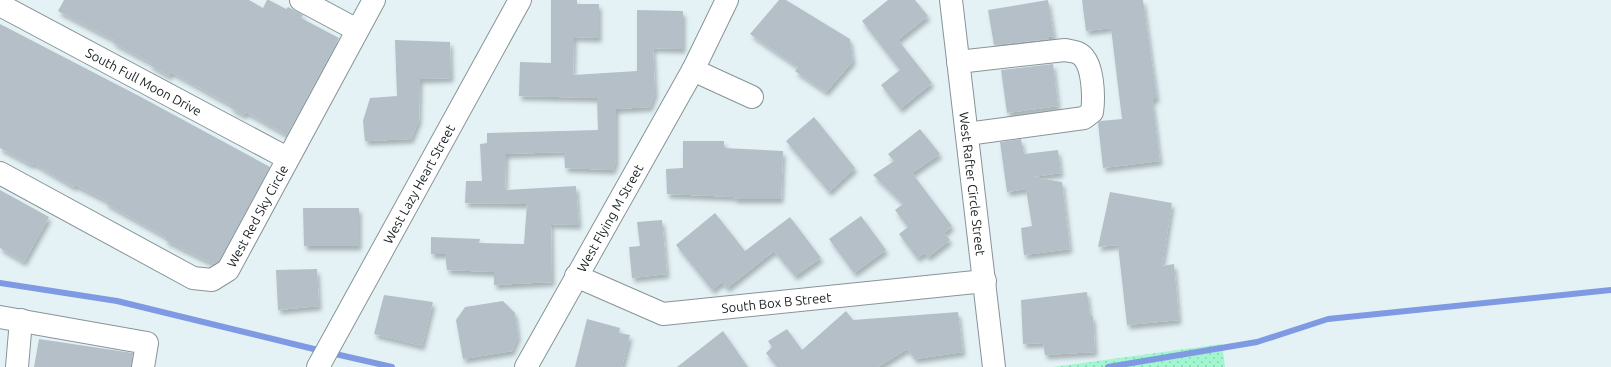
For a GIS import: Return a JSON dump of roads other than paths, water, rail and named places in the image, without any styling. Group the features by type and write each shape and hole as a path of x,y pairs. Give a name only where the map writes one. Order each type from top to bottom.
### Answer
{"street":[{"path":"302,0 357,30"},
{"name":"West Red Sky Circle","path":"0,173 192,278 212,280 228,270 287,158 374,0"},
{"name":"West Lazy Heart Street","path":"318,367 520,0"},
{"name":"West Flying M Street","path":"526,367 693,70 727,0"},
{"name":"West Rafter Circle Street","path":"951,0 994,367"},
{"name":"South Full Moon Drive","path":"0,5 287,158"},
{"path":"958,62 1066,50 1079,53 1084,57 1091,74 1094,99 1092,112 1084,118 967,134"},
{"path":"693,70 752,97"},
{"name":"South Box B Street","path":"576,276 663,314 985,280"},
{"path":"0,317 147,343 143,367"},
{"path":"17,367 21,320"}],"waterway":[{"path":"0,283 117,301 322,351"},
{"path":"1108,367 1257,342 1328,319 1611,290"},
{"path":"331,353 392,367"}]}
